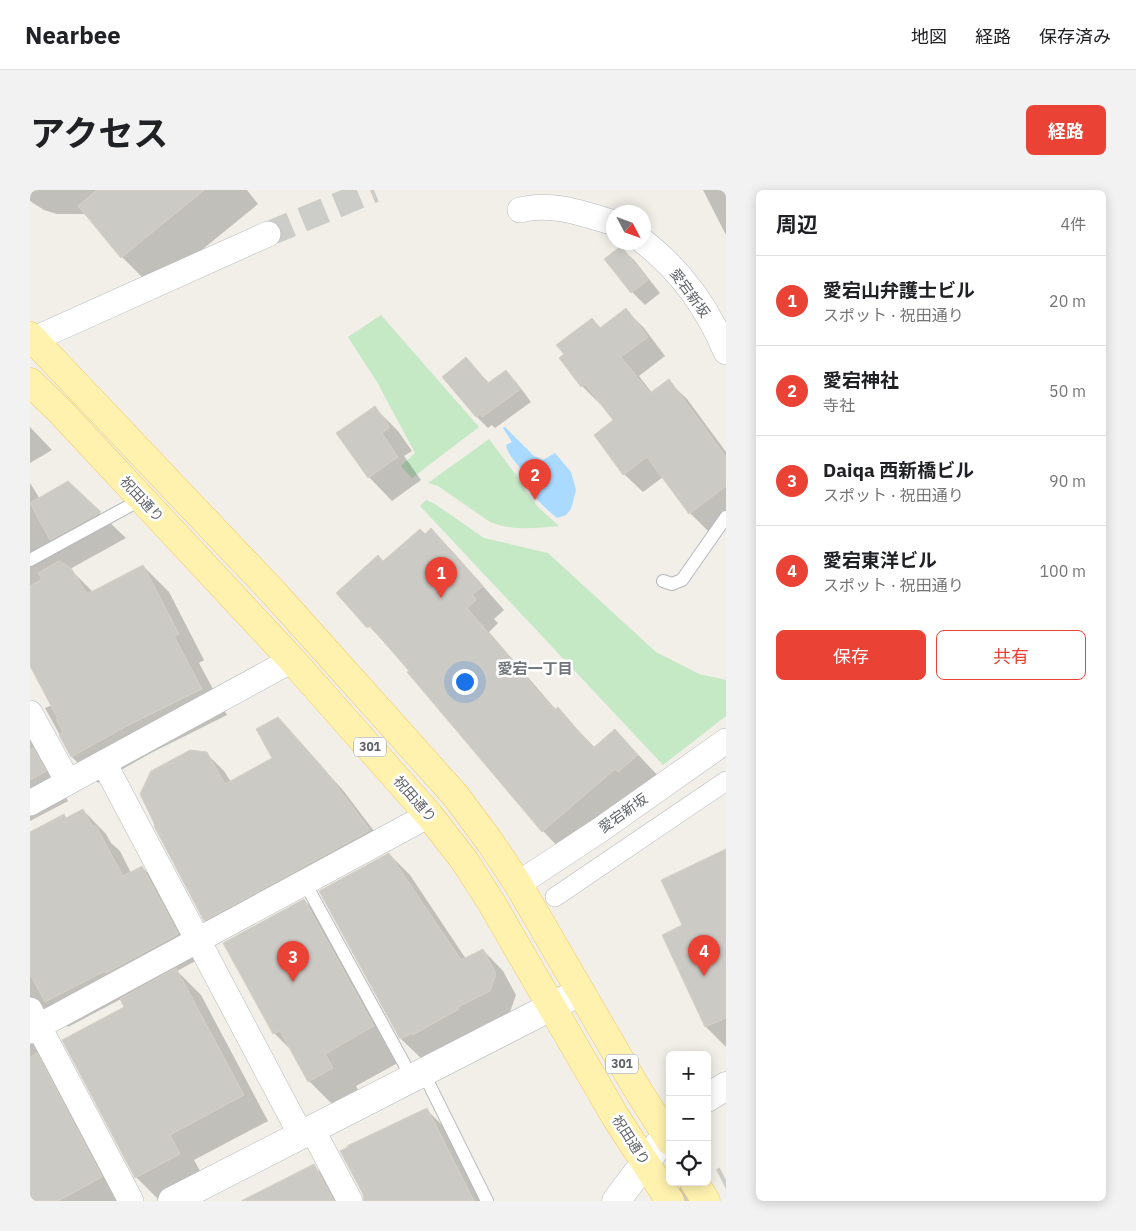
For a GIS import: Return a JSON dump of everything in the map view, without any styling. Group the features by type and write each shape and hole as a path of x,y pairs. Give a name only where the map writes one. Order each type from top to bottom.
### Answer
{"main road":[{"name":"301","path":"31,339 274,593 443,781 490,842 518,884 636,1087 666,1132"},
{"name":"祝田通り","path":"30,382 59,410 292,660 429,815 464,860 486,895 615,1116 670,1201"},
{"path":"697,1186 706,1201"}],"street":[{"path":"520,210 534,206 566,208 606,220"},
{"path":"31,339 268,234"},
{"name":"愛宕新坂","path":"651,248 664,258 698,298 726,352"},
{"path":"30,803 292,660"},
{"path":"30,712 68,782"},
{"name":"愛宕新坂","path":"518,884 600,830 726,741"},
{"path":"104,763 198,940 306,1132 350,1201"},
{"path":"555,897 726,780"},
{"path":"131,1201 33,1022 198,940 429,815"},
{"path":"172,1201 580,992"},
{"path":"710,1096 726,1086"},
{"path":"616,1201 644,1162 666,1139"}],"lane":[{"path":"30,560 142,500"},
{"path":"663,580 672,584 682,580 726,517"},
{"path":"304,883 418,1075 487,1201"}],"green space":[{"path":"381,315 479,427 412,478 401,466 415,453 377,382 348,337"},
{"path":"489,439 539,508 559,526 524,528 498,525 490,522 438,486 428,483"},
{"path":"426,500 435,504 484,538 548,553 656,652 699,674 726,680 726,716 663,765 420,506"}],"water":[{"path":"505,427 534,456 543,460 555,453 571,472 576,490 571,509 566,515 557,518 532,493 525,474 507,450 506,445 512,442 503,428"}],"building":[{"path":"97,190 204,190 121,258 78,206"},
{"path":"616,250 624,250 648,280 631,293 604,259"},
{"path":"626,308 648,337 621,357 650,393 669,379 726,457 726,486 689,514 647,457 623,475 594,435 613,420 585,384 581,387 559,358 564,354 556,345 592,318 600,328"},
{"path":"466,357 488,383 506,370 521,389 482,417 480,414 476,417 442,377"},
{"path":"375,406 390,427 382,433 398,457 368,478 336,433"},
{"path":"68,481 101,512 50,540 30,503"},
{"path":"431,528 483,586 472,595 476,600 467,608 554,710 558,707 593,748 615,729 638,755 618,772 615,769 542,832 407,672 409,671 370,626 367,628 336,593 378,555 383,561 420,529 425,534"},
{"path":"59,561 71,568 87,594 143,565 179,634 174,636 202,689 125,727 71,757 59,735 63,732 56,720 58,719 30,666 30,586 42,579 38,573"},
{"path":"278,717 325,770 370,830 204,921 154,826 140,794 151,771 190,750 207,752 225,784 272,758 256,729"},
{"path":"33,748 46,771 30,780 30,750"},
{"path":"83,809 93,827 96,826 123,876 142,866 178,934 106,973 105,971 45,1002 30,974 30,832 64,814 66,818"},
{"path":"726,849 726,1018 705,1027 662,935 682,925 661,880"},
{"path":"389,853 461,960 483,949 496,974 490,991 458,1007 459,1009 413,1035 413,1033 400,1039 319,891"},
{"path":"304,899 374,1026 325,1054 333,1068 308,1082 280,1031 273,1034 223,943"},
{"path":"176,968 244,1095 170,1135 180,1154 135,1178 62,1040 124,1007 120,999"},
{"path":"37,1053 102,1177 58,1201 30,1201 30,1057"},
{"path":"427,1108 474,1201 364,1201 363,1194 340,1151"},
{"path":"314,1164 334,1201 241,1201"}],"tunnel":[{"path":"268,234 374,190"},
{"path":"685,1201 726,1180"}],"place":[{"name":"愛宕神社","path":"535,500"},
{"name":"愛宕山弁護士ビル","path":"441,598"},
{"name":"愛宕東洋ビル","path":"704,976"},
{"name":"Daiqa 西新橋ビル","path":"293,982"}],"district":[{"name":"愛宕一丁目","path":"535,669"}]}
